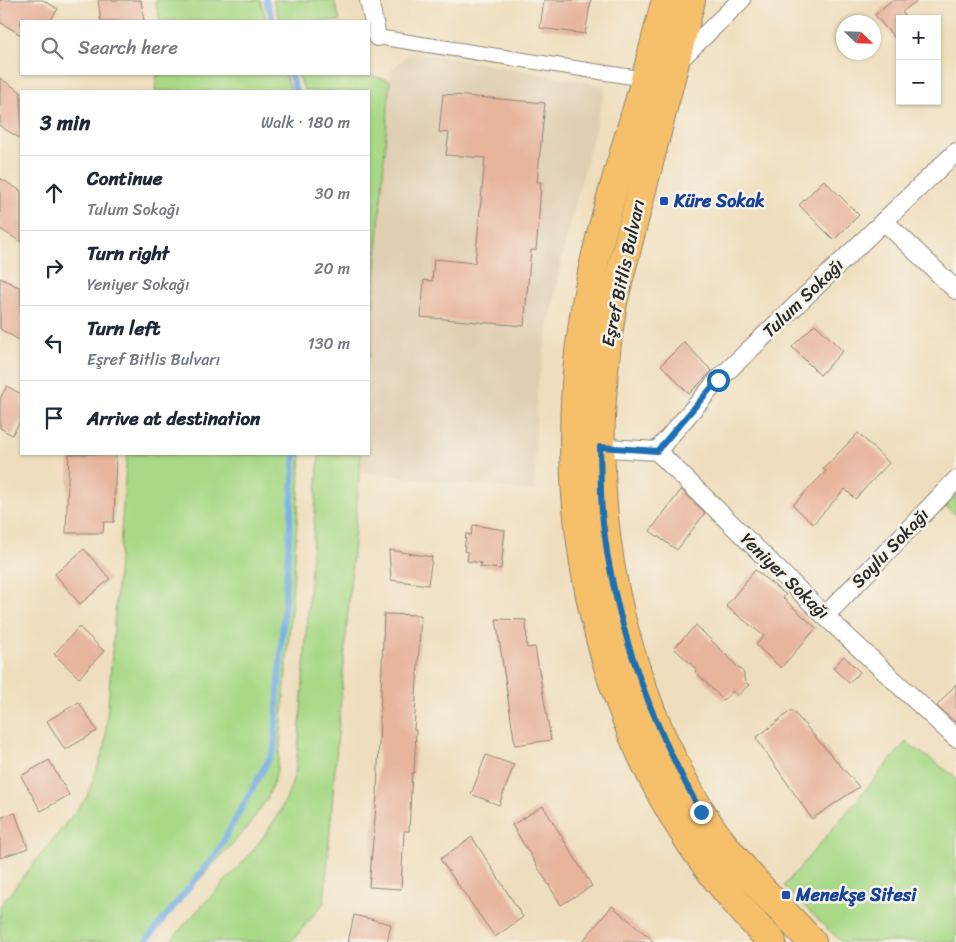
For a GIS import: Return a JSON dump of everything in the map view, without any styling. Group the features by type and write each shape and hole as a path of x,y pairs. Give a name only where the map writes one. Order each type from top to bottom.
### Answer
{"main road":[{"name":"Eşref Bitlis Bulvarı","path":"666,0 588,292 578,363 587,448 603,522 612,577 627,640 646,700 674,763 715,833 746,871 812,942"},
{"name":"Eşref Bitlis Bulvarı","path":"691,0 672,67 613,302 602,395 587,448 578,514 587,579 597,628 627,716 647,764 689,841 739,907 772,942"}],"street":[{"path":"370,0 377,37 645,79"},
{"path":"672,67 742,0"},
{"name":"Tulum Sokağı","path":"657,451 718,380 956,152"},
{"path":"884,221 956,290"},
{"path":"587,448 657,451"},
{"name":"Yeniyer Sokağı","path":"657,451 825,616 956,738"},
{"name":"Soylu Sokağı","path":"825,616 956,480"}],"shaded area":[{"path":"411,51 606,86 562,256 537,390 535,491 360,472 361,455 370,455 370,344 391,71"}],"green space":[{"path":"155,0 260,0 267,20 160,20"},
{"path":"273,0 334,0 340,20 280,20"},
{"path":"157,75 285,75 291,90 155,90"},
{"path":"298,75 369,75 390,81 370,344 370,90 305,90"},
{"path":"127,455 301,455 280,747 276,775 267,799 246,829 171,910 146,942 0,942 0,906 87,797 105,746"},
{"path":"319,455 361,455 324,903 291,942 170,942 240,865 272,824 285,801 294,777 299,739"},
{"path":"956,493 956,515 944,505"},
{"path":"906,742 956,777 956,942 841,942 784,886"}],"building":[{"path":"0,0 43,0 58,9 51,20 20,20 20,34 0,22"},
{"path":"98,0 141,0 144,20 101,20"},
{"path":"544,0 591,0 585,34 540,28"},
{"path":"892,0 918,0 902,12 905,15 896,15 896,39 881,22 881,15 875,15"},
{"path":"0,78 20,91 20,138 0,126"},
{"path":"443,94 545,103 537,182 541,182 536,250 531,250 524,326 421,317 424,280 432,281 434,259 475,263 485,158 446,155 449,133 439,132"},
{"path":"0,178 20,190 20,241 0,229"},
{"path":"824,180 859,215 834,240 799,205"},
{"path":"0,278 20,288 20,340 0,329"},
{"path":"815,324 843,351 820,375 792,347"},
{"path":"684,342 712,371 689,394 661,365"},
{"path":"7,386 20,393 20,422 12,435 0,428 0,398"},
{"path":"858,433 889,463 855,499 845,489 813,524 793,505 826,471 823,469"},
{"path":"69,455 116,455 114,522 104,522 103,533 66,533"},
{"path":"681,490 705,513 677,550 650,531"},
{"path":"473,525 505,530 501,569 480,567 481,563 467,561 468,552 464,551 466,534 471,535"},
{"path":"84,549 110,579 80,604 55,574"},
{"path":"389,550 432,557 428,585 391,580"},
{"path":"755,570 786,595 783,598 816,628 781,668 756,645 764,636 726,606"},
{"path":"384,614 421,615 414,730 416,730 414,773 412,773 409,831 404,831 401,889 369,887 377,794"},
{"path":"496,619 526,620 527,648 535,647 551,740 515,745"},
{"path":"696,625 744,673 744,680 749,685 737,696 733,691 723,700 695,671 697,670 674,648"},
{"path":"79,627 104,651 79,678 54,654"},
{"path":"844,656 860,672 849,683 833,668"},
{"path":"956,684 956,723 937,706"},
{"path":"79,702 97,731 65,750 47,721"},
{"path":"792,710 859,787 812,819 756,738"},
{"path":"486,755 514,765 499,805 471,794"},
{"path":"49,760 69,795 41,811 21,776"},
{"path":"543,806 592,886 561,905 512,825"},
{"path":"15,813 28,848 0,858 0,818"},
{"path":"472,837 523,917 495,937 440,859"},
{"path":"612,906 635,925 654,942 582,942"},
{"path":"354,915 391,924 387,942 348,942"}],"waterway":[{"path":"266,0 273,20"},
{"path":"290,75 296,90"},
{"path":"145,942 216,854 274,750 295,455"}],"place":[{"name":"Küre Sokak","path":"664,201"},
{"name":"Menekşe Sitesi","path":"786,895"}],"route":[{"path":"701,812 674,763 646,700 627,640 612,577 603,522 600,447 657,451 718,380"}]}
